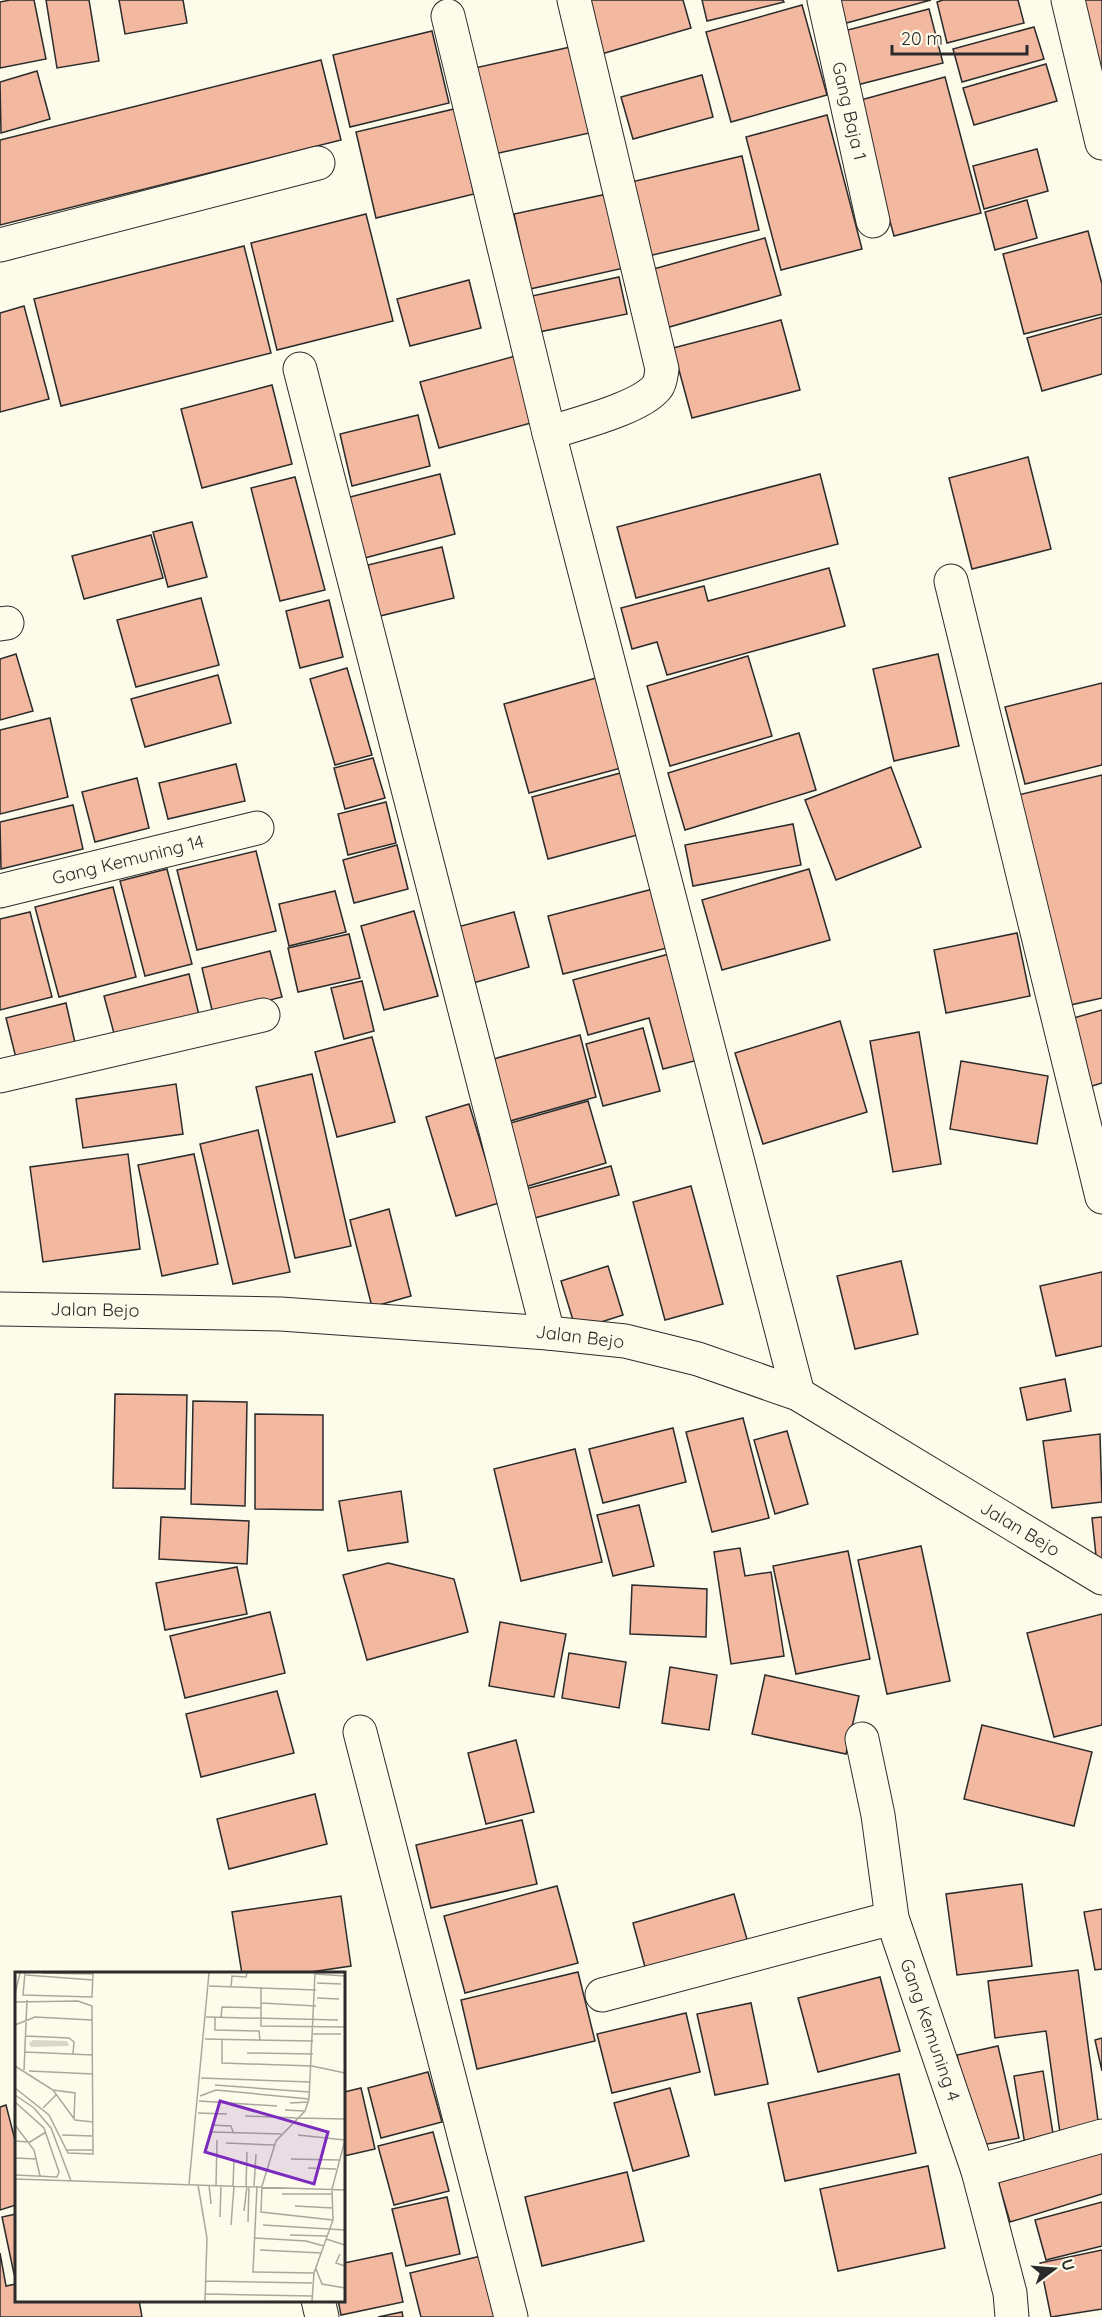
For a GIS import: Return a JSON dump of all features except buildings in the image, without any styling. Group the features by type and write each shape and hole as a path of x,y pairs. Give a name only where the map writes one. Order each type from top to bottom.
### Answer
{"street":[{"path":"549,433 596,418 647,396 659,385 662,369 574,0"},
{"name":"Gang Baja 1","path":"824,0 873,221"},
{"path":"1068,0 1102,143"},
{"path":"448,16 549,433 798,1394"},
{"path":"0,245 318,163"},
{"path":"300,369 548,1333"},
{"path":"951,581 1102,1197"},
{"name":"Gang Kemuning 14","path":"0,891 257,828"},
{"path":"0,1076 263,1015"},
{"name":"Jalan Bejo","path":"0,1309 281,1314 548,1333 625,1341 698,1359 798,1394 1102,1578"},
{"path":"360,1732 511,2317"},
{"name":"Gang Kemuning 4","path":"862,1739 878,1815 892,1918 978,2171 1010,2293 1012,2317"},
{"path":"602,1995 892,1918"},
{"path":"978,2171 1102,2136"},
{"path":"318,2302 322,2317"}]}
